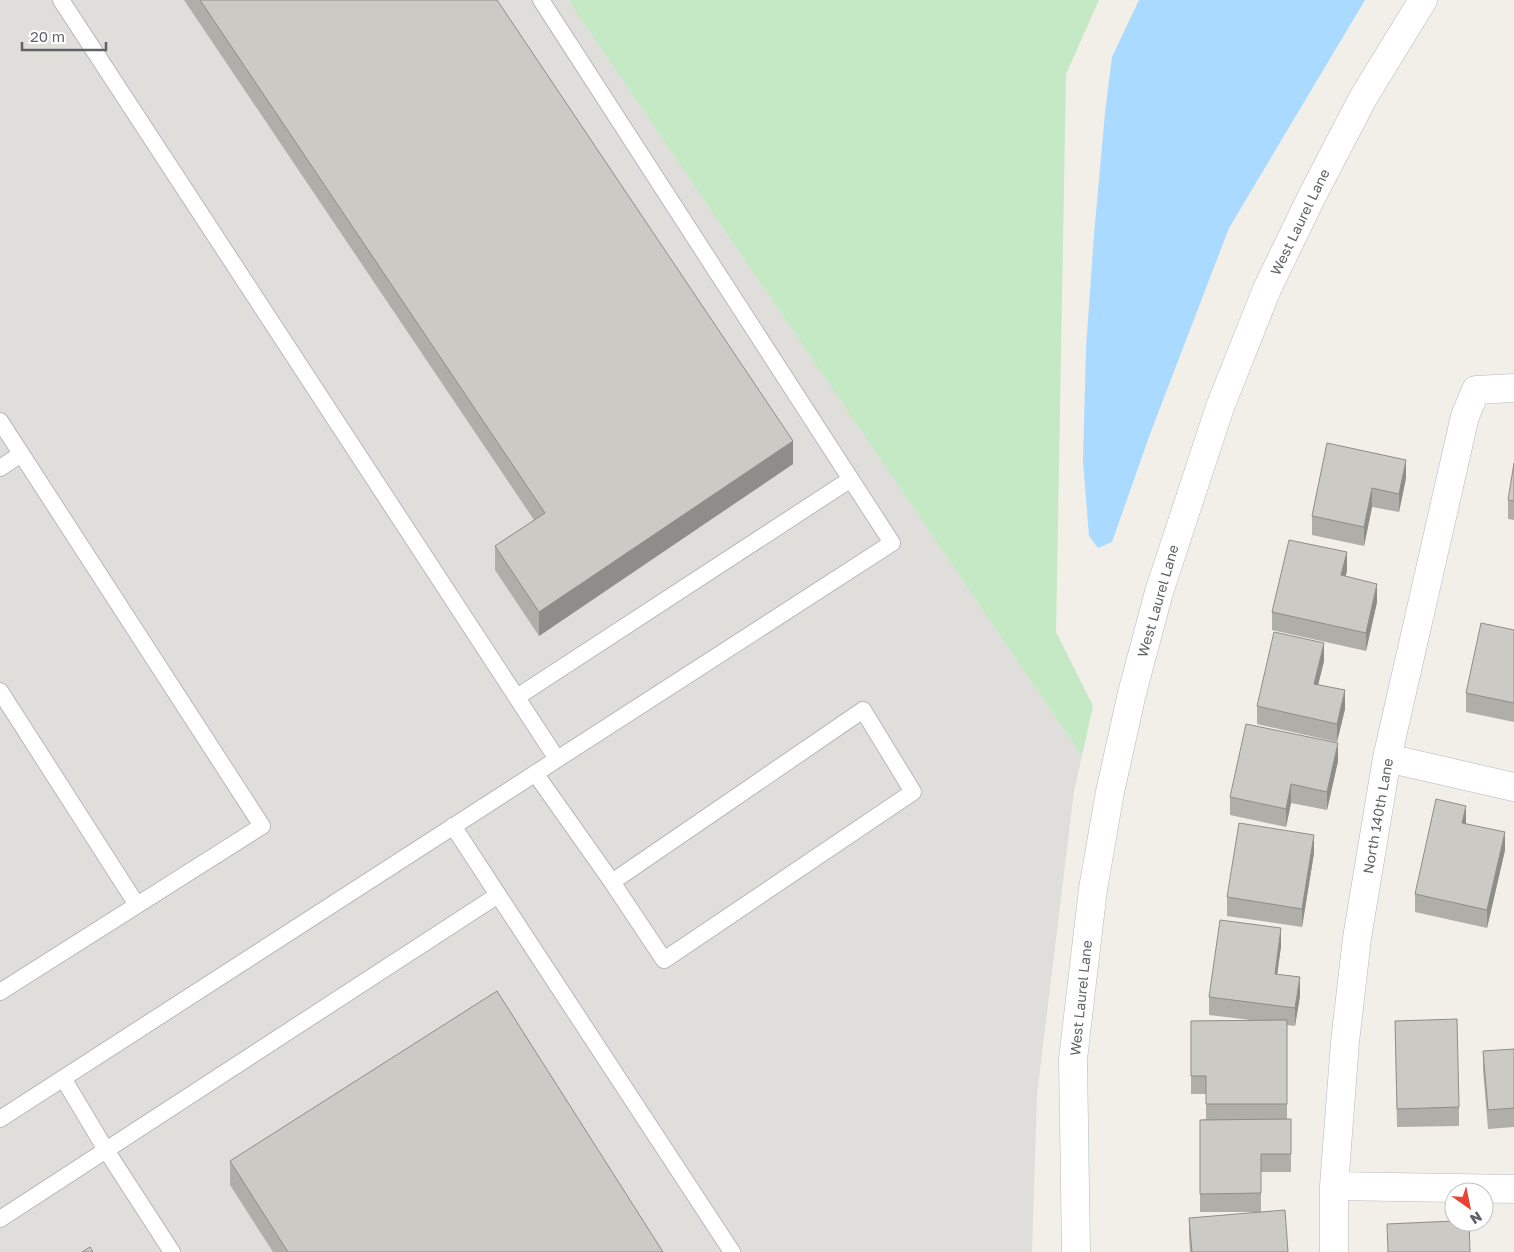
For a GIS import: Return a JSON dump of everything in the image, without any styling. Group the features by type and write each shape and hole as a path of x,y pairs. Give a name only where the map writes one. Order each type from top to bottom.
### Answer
{"street":[{"name":"West Laurel Lane","path":"1076,1252 1073,1059 1088,928 1112,783 1132,693 1159,592 1220,407 1267,289 1312,196 1363,98 1423,0"},
{"name":"North 140th Lane","path":"1334,1252 1334,1186 1345,1042 1357,938 1387,758 1465,416 1476,390 1514,388"},
{"path":"1387,758 1514,787"},
{"path":"1334,1186 1514,1189"}],"lane":[{"path":"61,0 557,759"},
{"path":"0,1119 892,543 541,0"},
{"path":"0,421 262,826 2,987"},
{"path":"0,468 21,454"},
{"path":"517,697 851,479"},
{"path":"0,691 137,905"},
{"path":"535,773 664,960 913,792 863,710 612,882"},
{"path":"453,826 732,1252"},
{"path":"0,1219 498,895"},
{"path":"63,1078 106,1150 172,1252"}],"shaded area":[{"path":"0,0 568,0 1082,756 1074,791 1037,1095 1032,1252 0,1252"}],"green space":[{"path":"568,0 1099,0 1066,74 1056,632 1093,706 1082,756"}],"water":[{"path":"1139,0 1365,0 1229,228 1150,434 1112,542 1098,548 1089,536 1083,461 1086,348 1094,235 1112,57"}],"building":[{"path":"200,0 497,0 793,441 539,612 495,546 545,513"},
{"path":"1327,443 1406,460 1399,494 1372,488 1364,527 1312,516"},
{"path":"1514,463 1514,501 1508,500"},
{"path":"1289,540 1347,552 1341,575 1377,584 1366,633 1272,612"},
{"path":"1481,623 1514,630 1514,703 1466,693"},
{"path":"1274,632 1324,643 1314,684 1345,690 1337,724 1257,706"},
{"path":"1246,724 1338,743 1327,792 1291,784 1286,809 1230,797"},
{"path":"1436,799 1466,806 1462,823 1505,832 1487,910 1415,894"},
{"path":"1239,823 1314,835 1302,909 1227,897"},
{"path":"1220,920 1281,928 1275,974 1300,977 1295,1008 1209,997"},
{"path":"497,991 663,1252 288,1252 230,1161"},
{"path":"1457,1019 1459,1107 1397,1109 1395,1021"},
{"path":"1287,1020 1287,1104 1206,1104 1206,1076 1191,1076 1191,1021"},
{"path":"1514,1049 1514,1108 1488,1110 1483,1051"},
{"path":"1291,1119 1291,1154 1261,1154 1261,1193 1200,1194 1200,1120"},
{"path":"1285,1210 1288,1252 1192,1252 1189,1218"},
{"path":"1444,1221 1444,1232 1469,1232 1470,1252 1388,1252 1387,1224"},
{"path":"90,1247 93,1252 82,1252"}]}
